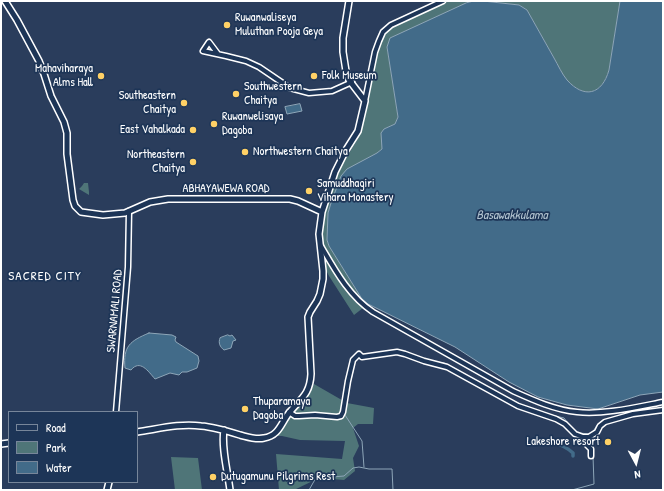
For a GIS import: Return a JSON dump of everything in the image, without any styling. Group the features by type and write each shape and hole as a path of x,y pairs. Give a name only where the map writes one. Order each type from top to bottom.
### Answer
{"main road":[{"name":"ABHAYAWEWA ROAD","path":"5,1 39,61 51,96 64,122 67,133 68,162 73,200 75,206 81,212 96,215 109,215 130,211 150,202 168,199 290,199 322,212"},
{"path":"138,432 191,425 207,426 258,439 268,437 278,431 290,412 302,399 308,389 311,380 311,369 308,320 310,312 320,294 323,279 320,244 322,212 335,172 346,150 358,132 365,101 346,74 343,34 349,1"},
{"path":"224,430 224,446 230,490"}],"street":[{"path":"365,101 375,52 383,32 391,25 443,1"},
{"path":"218,54 246,61 259,67 290,88 309,93 332,90 352,82"},
{"name":"SWARNAMALI ROAD","path":"116,411 128,267 130,211"},
{"path":"320,244 343,282 364,306 513,391 530,399 577,412 593,413 633,408 663,402"},
{"path":"290,412 295,416 341,416 355,356 358,354 362,357 397,352 447,367 518,406 556,419 565,424 575,434 586,437 589,437 597,432 600,426 605,422 633,414 663,410"},
{"path":"586,437 587,445 591,450 591,456"}],"green space":[{"path":"445,1 474,1 466,3 387,47 398,117 395,124 384,129 382,149 341,176 328,213 327,240 329,246 362,299 368,304 354,315 326,270 322,240 325,211 337,173 357,140 361,129 370,89 375,52 379,41 393,25"},
{"path":"483,1 620,1 609,70 602,85 592,92 586,92 573,86 567,80 561,72 527,10 519,5"},
{"path":"84,183 88,183 89,195 79,189"},
{"path":"314,384 347,403 374,408 373,424 358,424 353,428 359,446 353,458 355,471 344,480 319,478 294,490 279,490 276,454 342,459 345,441 300,440 276,436 298,406 310,393"},
{"path":"171,457 198,458 202,490 175,490"}],"water":[{"name":"Basawakkulama","path":"474,1 519,5 527,10 565,78 573,86 580,90 592,92 602,85 609,70 620,1 663,1 663,392 640,395 598,409 567,405 538,397 509,382 455,347 368,304 362,299 329,246 327,240 328,213 341,176 347,169 382,149 381,133 384,129 395,124 398,117 387,47 390,38 466,3"},
{"path":"300,104 302,111 287,114 285,107"},
{"path":"149,333 172,335 176,337 176,342 198,356 199,361 197,368 187,372 182,372 179,375 170,373 155,379 144,367 138,366 131,370 125,368 125,354 129,345"},
{"path":"232,335 236,340 233,341 231,348 224,350 221,348 219,340 220,338"}],"waterway":[{"path":"349,389 355,362 359,357"},
{"path":"430,361 444,363 455,369"},
{"path":"512,400 524,406"},
{"path":"345,410 345,415 362,441 364,467"},
{"path":"547,414 564,418 571,427"},
{"path":"591,435 597,425"},
{"path":"579,433 590,434"},
{"path":"591,438 592,449"},
{"path":"535,444 555,443 564,446 571,451 573,456"},
{"path":"572,490 594,484 593,456"},
{"path":"309,490 317,476 344,476 353,468 359,467 369,469 392,469 393,490"}],"place":[{"name":"Ruwanwaliseya Muluthan Pooja Geya","path":"227,25"},
{"name":"Mahaviharaya Alms Hall","path":"101,76"},
{"name":"Folk Museum","path":"314,76"},
{"name":"Southwestern Chaitya","path":"236,94"},
{"name":"Southeastern Chaitya","path":"184,103"},
{"name":"Ruwanwelisaya Dagoba","path":"214,124"},
{"name":"East Vahalkada","path":"193,130"},
{"name":"Northwestern Chaitya","path":"245,152"},
{"name":"Northeastern Chaitya","path":"193,162"},
{"name":"Samuddhagiri Vihara Monastery","path":"309,191"},
{"name":"Thuparamaya Dagoba","path":"245,409"},
{"name":"Lakeshore resort","path":"608,442"},
{"name":"Dutugamunu Pilgrims Rest","path":"213,477"}],"district":[{"name":"SACRED CITY","path":"45,277"}]}
